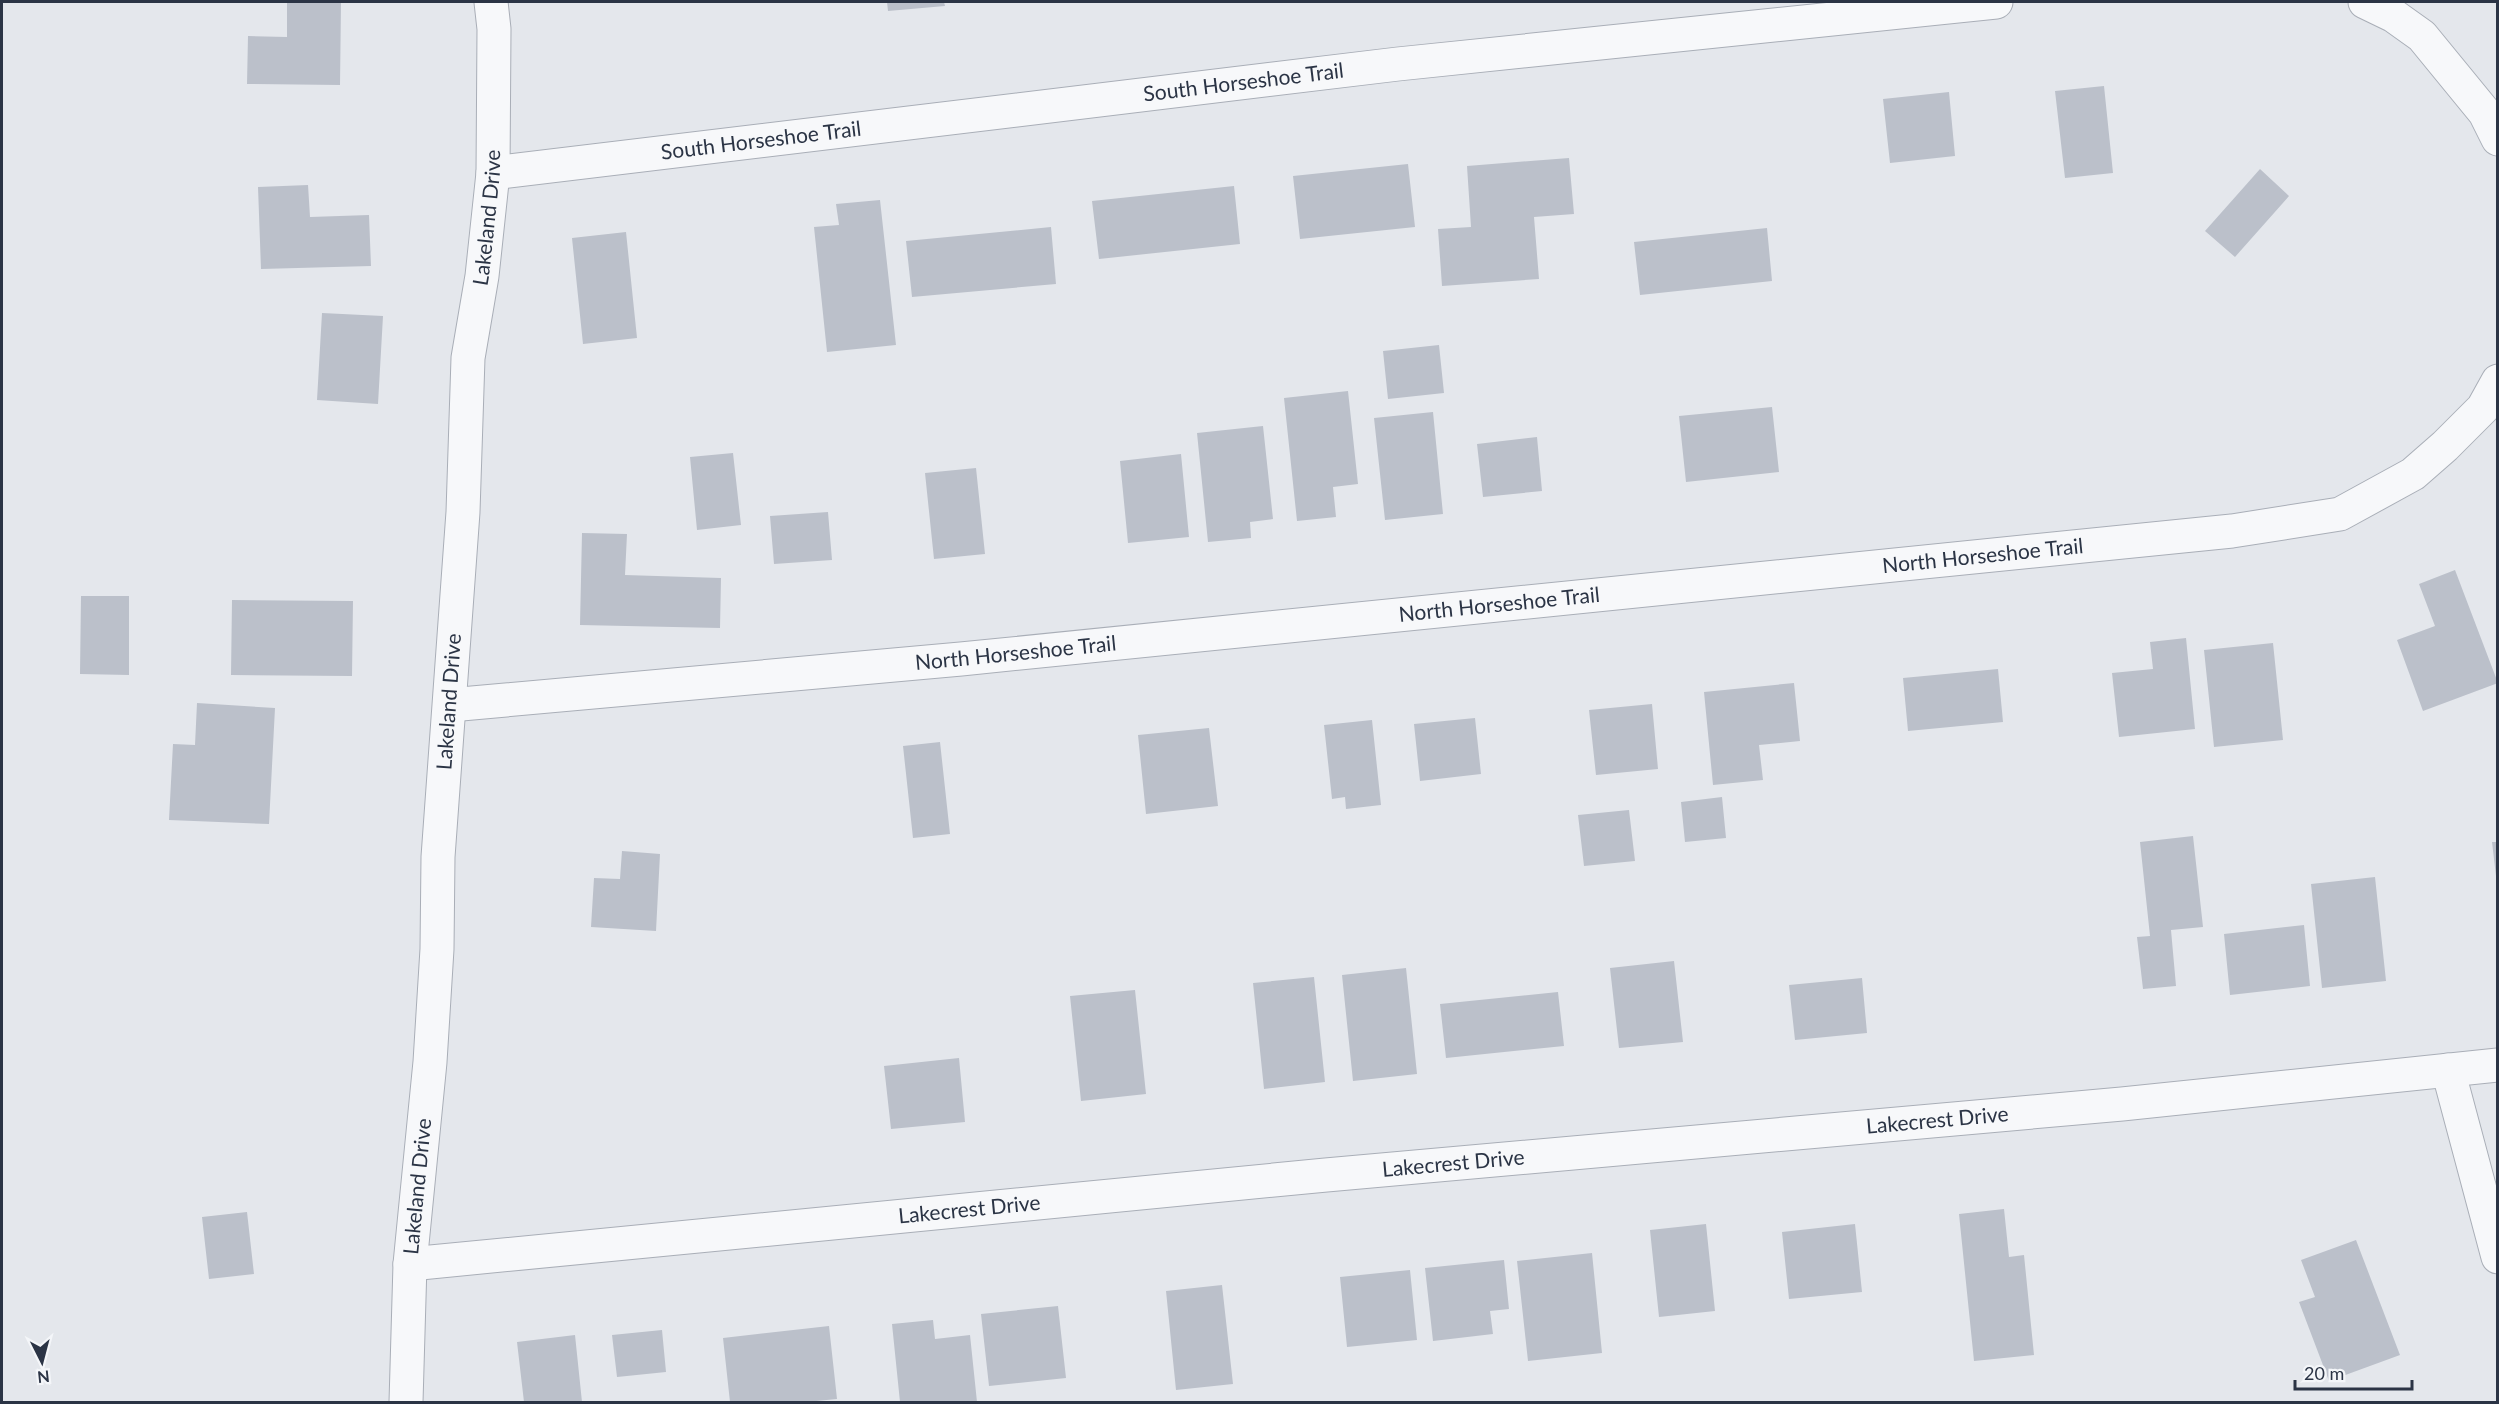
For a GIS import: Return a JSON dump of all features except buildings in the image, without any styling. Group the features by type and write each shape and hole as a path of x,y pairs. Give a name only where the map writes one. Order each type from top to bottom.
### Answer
{"street":[{"name":"Lakeland Drive","path":"406,1402 410,1264 430,1062 437,949 438,857 463,512 468,358 482,276 493,173 494,29 491,2"},
{"name":"South Horseshoe Trail","path":"493,173 1386,66 1996,2"},
{"path":"2365,2 2394,16 2422,36 2485,113 2498,139"},
{"name":"North Horseshoe Trail","path":"450,705 973,658 2232,531 2308,517 2340,514 2413,474 2483,408 2498,381"},
{"name":"Lakecrest Drive","path":"410,1264 1314,1176 2122,1104 2498,1065"},
{"path":"2448,1070 2498,1257"}]}
